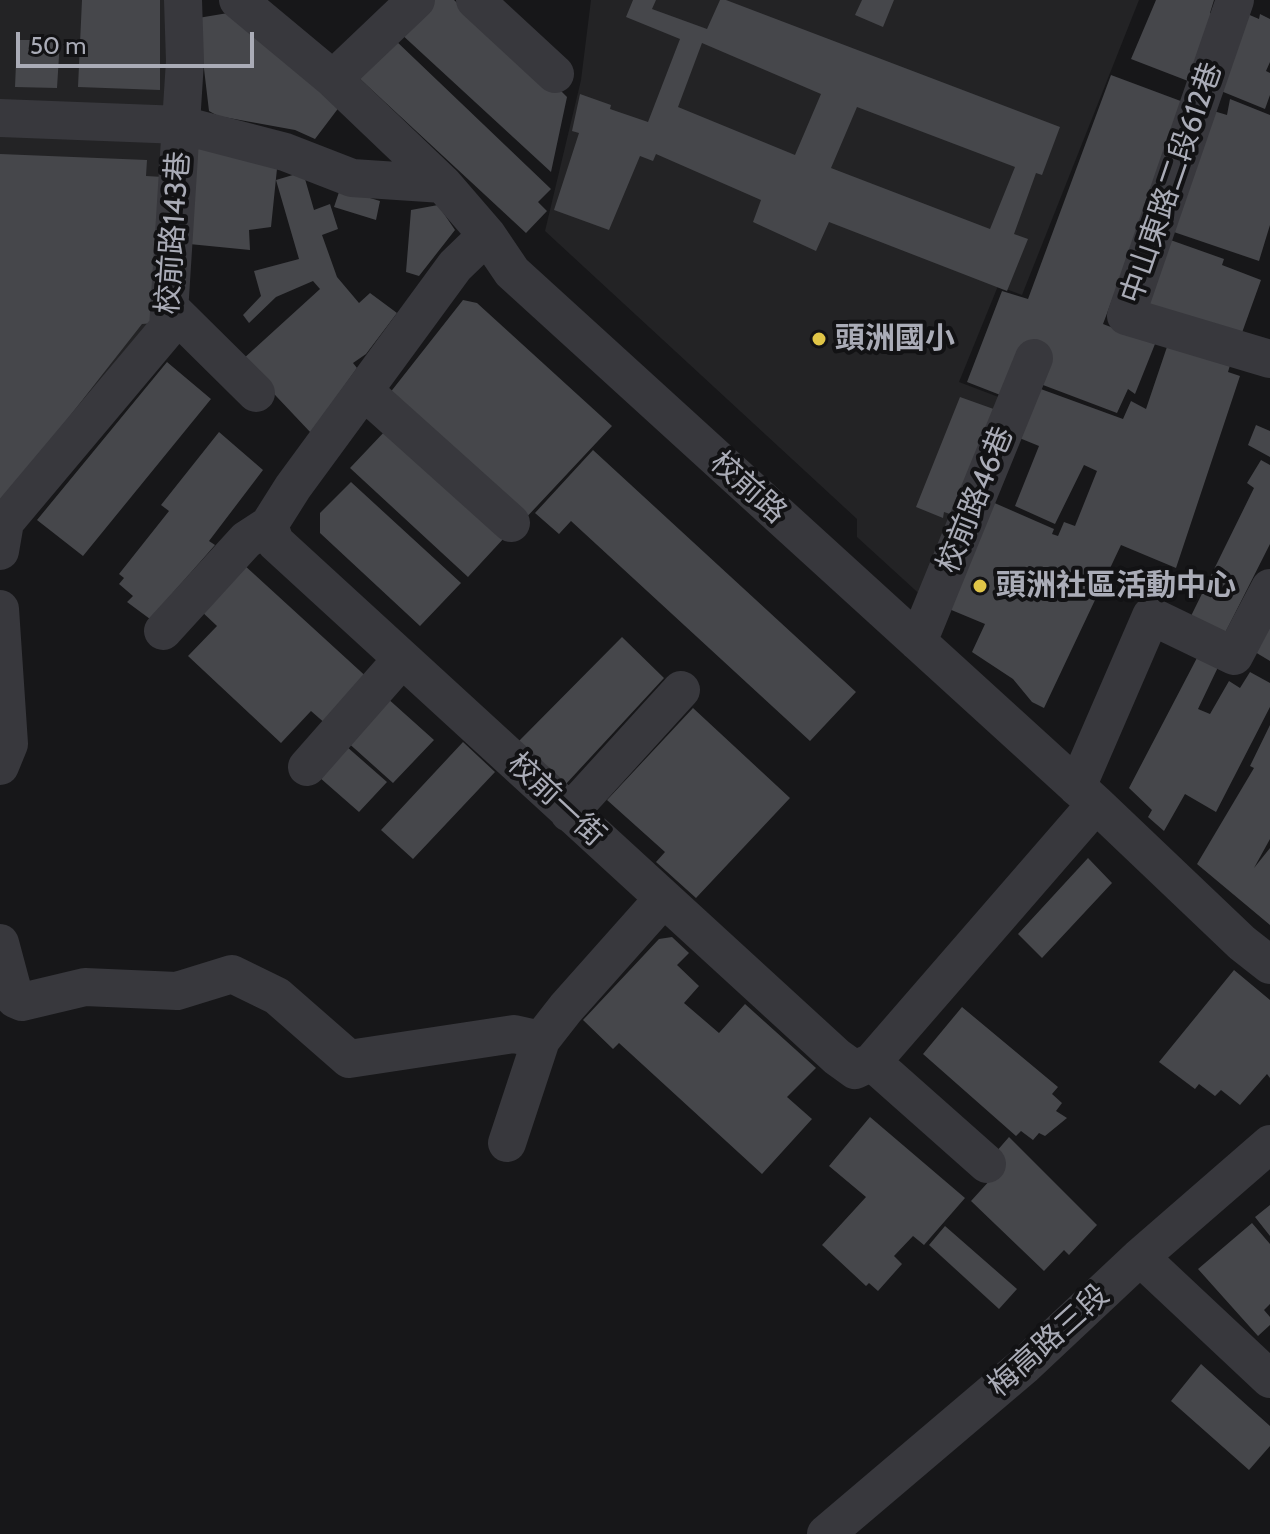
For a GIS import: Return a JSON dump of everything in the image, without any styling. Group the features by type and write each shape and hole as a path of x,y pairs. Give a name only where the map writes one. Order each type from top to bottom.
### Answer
{"street":[{"name":"校前路143巷","path":"0,551 5,522 168,328 185,61 183,0"},
{"name":"校前路","path":"238,0 333,79 443,184 487,235 512,272 1086,795 1242,943 1270,965"},
{"path":"333,79 416,0"},
{"path":"475,0 555,74"},
{"name":"中山東路二段612巷","path":"1235,0 1126,316 1270,359"},
{"path":"0,118 181,125 285,152 352,178 443,184"},
{"path":"163,631 246,540 269,525 293,487 455,266 487,235"},
{"path":"170,308 256,393"},
{"name":"校前路46巷","path":"918,642 1034,358"},
{"path":"364,391 511,523"},
{"name":"校前一街","path":"269,525 275,542 837,1057 855,1070 872,1062"},
{"path":"987,1164 872,1062 1086,795 1151,616 1234,656 1270,588"},
{"path":"0,609 9,744 0,766"},
{"path":"307,767 402,659"},
{"path":"569,813 681,690"},
{"path":"507,1143 541,1040 663,899"},
{"path":"0,943 11,990 15,999 22,1002 85,987 177,991 232,974 277,996 349,1059 514,1034 541,1040"},
{"name":"梅高路三段","path":"826,1534 1025,1365 1140,1257 1270,1144"},
{"path":"1140,1257 1270,1379"}],"shaded area":[{"path":"0,0 165,0 171,92 159,328 0,513"},
{"name":"頭洲國小","path":"591,0 1139,0 1022,295 998,286 959,382 1009,401 926,600 857,537 857,519 545,231 581,80"}],"building":[{"path":"82,0 160,0 160,90 78,87"},
{"path":"428,0 454,0 543,83 548,78 567,97 551,172 399,32"},
{"path":"633,0 656,0 652,9 707,29 720,0 726,0 1060,127 1042,175 1036,173 1014,234 1028,239 1007,291 829,222 816,251 753,222 761,200 656,154 653,161 640,156 609,230 554,210 579,133 572,131 580,94 611,105 610,109 648,122 680,39 626,17","holes":["702,43 821,94 795,155 678,107","857,107 1015,167 990,229 831,168"]},
{"path":"862,0 894,0 883,27 855,15"},
{"path":"1156,0 1214,0 1210,13 1215,16 1188,81 1131,59"},
{"path":"234,12 343,102 315,139 295,130 218,116 209,111 198,18"},
{"path":"1245,13 1259,19 1260,14 1270,19 1270,62 1266,71 1270,73 1270,95 1265,109 1216,89"},
{"path":"394,39 551,189 538,202 547,211 526,233 359,78"},
{"path":"17,40 60,40 57,88 15,87"},
{"path":"1111,75 1186,103 1103,324 1155,344 1135,394 1128,389 1117,413 1043,385 1008,398 967,382 1002,291 1028,299"},
{"path":"1230,99 1270,115 1270,225 1259,261 1165,229 1207,109 1227,115"},
{"path":"189,148 264,153 278,159 271,227 249,230 250,250 179,243"},
{"path":"0,154 147,160 146,176 163,177 155,323 142,324 0,505"},
{"path":"303,172 314,210 330,204 338,229 322,235 337,277 359,303 370,293 397,313 366,354 353,363 357,368 311,433 242,360 320,289 313,281 276,297 249,323 243,315 261,296 254,271 299,259 276,180"},
{"path":"340,189 380,201 376,220 334,207"},
{"path":"438,205 455,230 419,276 406,272 411,210"},
{"path":"1162,237 1224,259 1222,265 1261,280 1239,341 1142,307"},
{"path":"463,300 477,303 612,426 523,521 389,394"},
{"path":"1170,338 1231,362 1228,372 1240,376 1176,568 1121,545 1044,708 1032,702 1013,679 972,652 985,624 949,609 990,501 1054,529 1052,534 1058,536 1064,522 1075,526 1097,471 1084,465 1055,524 1015,506 1039,446 1017,437 1038,388 1123,419 1131,401 1146,409"},
{"path":"167,362 211,399 83,556 37,520"},
{"path":"960,397 1002,412 959,517 944,512 943,518 916,507"},
{"path":"1256,425 1270,431 1270,457 1248,445"},
{"path":"386,430 505,537 468,577 350,468"},
{"path":"219,432 263,470 209,541 215,545 150,619 127,602 133,596 119,584 124,578 119,574 169,511 161,505"},
{"path":"593,450 856,692 810,741 571,521 559,534 535,513"},
{"path":"1261,460 1270,465 1270,544 1224,635 1191,616 1254,488 1247,483"},
{"path":"351,482 461,583 420,626 320,533 320,513"},
{"path":"243,564 371,681 327,725 311,711 281,743 188,656 217,626 200,610"},
{"path":"1270,610 1270,661 1250,649"},
{"path":"622,637 664,678 565,785 518,742"},
{"path":"1199,654 1220,663 1198,709 1210,714 1229,681 1240,688 1250,672 1270,683 1270,707 1216,812 1185,794 1164,831 1148,817 1152,810 1129,788"},
{"path":"386,697 434,740 393,783 345,740"},
{"path":"693,708 790,798 696,898 656,862 665,852 607,800"},
{"path":"1270,725 1270,839 1254,868 1270,848 1270,925 1197,864 1254,768 1250,766"},
{"path":"463,742 495,772 413,859 381,830"},
{"path":"346,746 387,782 359,812 319,777"},
{"path":"1088,858 1112,883 1042,958 1018,934"},
{"path":"672,937 689,953 677,965 699,986 684,1003 719,1033 745,1004 816,1068 787,1097 812,1119 762,1174 619,1043 613,1049 583,1020 659,939"},
{"path":"1234,970 1270,1000 1270,1078 1267,1074 1240,1105 1221,1090 1215,1096 1199,1084 1195,1089 1159,1062"},
{"path":"962,1007 1058,1087 1052,1094 1062,1103 1056,1111 1067,1118 1045,1136 1039,1133 1033,1140 1021,1131 1016,1136 923,1054"},
{"path":"870,1117 965,1198 924,1245 913,1236 894,1256 902,1264 878,1291 869,1283 866,1286 822,1245 866,1197 829,1166"},
{"path":"1009,1137 1097,1225 1069,1255 1064,1250 1044,1271 971,1201 991,1179 982,1168"},
{"path":"1270,1205 1270,1236 1255,1217"},
{"path":"1252,1223 1270,1244 1270,1304 1264,1310 1270,1317 1270,1325 1258,1336 1198,1269"},
{"path":"945,1226 1017,1289 999,1309 929,1245"},
{"path":"1201,1364 1270,1426 1270,1446 1249,1470 1171,1401"}],"place":[{"name":"頭洲國小","path":"819,339"},
{"name":"頭洲社區活動中心","path":"980,586"}]}
